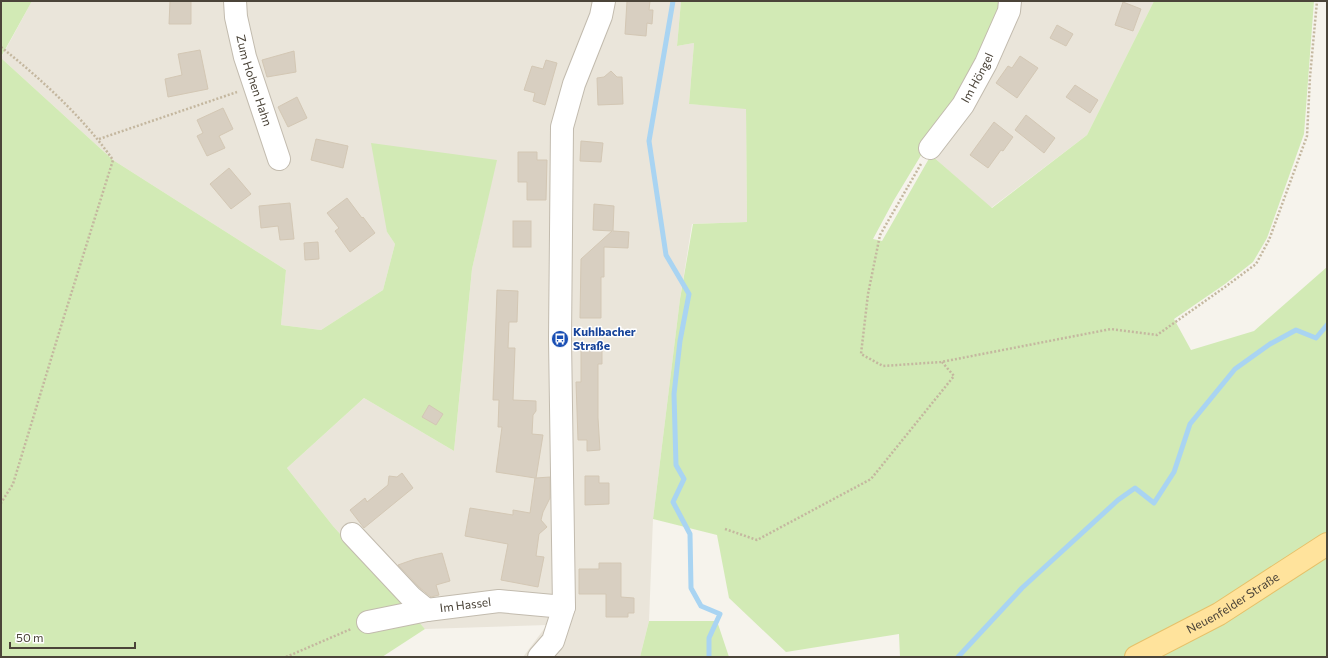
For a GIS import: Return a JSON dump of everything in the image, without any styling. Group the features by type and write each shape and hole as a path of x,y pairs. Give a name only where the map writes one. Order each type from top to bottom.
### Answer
{"main road":[{"name":"Neuenfelder Straße","path":"1136,657 1219,614 1327,544"}],"street":[{"name":"Zum Hohen Hahn","path":"235,1 236,17 245,57 279,158"},
{"path":"539,657 553,641 564,607 560,339 562,127 574,84 601,16 604,1"},
{"name":"Im Höngel","path":"930,148 963,105 986,63 1009,11 1010,1"},
{"path":"352,534 410,597 427,610"},
{"name":"Im Hassel","path":"368,622 427,610 499,601 564,607"}],"path":[{"path":"930,148 880,234 868,294 861,354 883,366 941,362 1111,329 1157,335 1256,264 1269,240 1307,136 1310,76 1317,1"},
{"path":"1,47 35,75 99,139 113,160 13,484 1,503"},
{"path":"99,139 254,86"},
{"path":"725,529 757,540 871,479 954,376 941,362"},
{"path":"286,657 368,622"}],"shaded area":[{"path":"32,1 681,1 677,46 694,43 689,104 746,108 747,222 692,224 680,299 653,519 649,621 640,657 523,657 547,625 425,629 333,526 287,468 364,398 454,451 472,269 496,161 387,232 395,244 383,290 321,330 281,325 286,270 113,160 1,58"},
{"path":"1015,1 1154,1 1087,135 991,208 931,155"}],"green space":[{"path":"1,1 32,1 1,57"},
{"path":"681,1 1004,1 961,98 923,152 894,200 873,239 882,241 931,155 992,208 1087,135 1154,1 1314,1 1304,134 1267,238 1253,262 1225,284 1174,319 1191,350 1254,331 1327,267 1327,657 900,657 899,634 786,652 729,598 717,535 653,519 680,299 693,224 747,222 746,109 689,104 694,43 677,46"},
{"path":"1,58 113,160 286,270 281,325 321,330 383,290 395,244 387,232 371,143 497,160 472,269 454,451 364,398 287,468 333,526 425,629 382,657 1,657"},
{"path":"649,621 717,621 729,657 640,657"}],"building":[{"path":"170,1 191,1 191,24 169,24"},
{"path":"627,1 650,1 649,10 653,10 652,24 647,23 646,36 625,34"},
{"path":"1123,2 1141,9 1133,31 1115,25"},
{"path":"1057,25 1073,34 1066,46 1050,38"},
{"path":"200,50 208,89 168,97 165,79 182,75 178,54"},
{"path":"294,51 296,72 267,77 262,60"},
{"path":"1020,56 1038,68 1017,98 996,83 1008,66 1012,68"},
{"path":"546,60 557,63 545,105 533,101 535,93 524,90 532,66 543,69"},
{"path":"611,71 617,77 622,77 623,104 598,105 597,78 604,77"},
{"path":"1075,85 1098,100 1090,113 1066,97"},
{"path":"297,97 307,118 288,127 278,107"},
{"path":"223,108 233,129 219,136 225,148 207,156 197,136 203,133 197,120"},
{"path":"1026,115 1055,138 1044,153 1015,130"},
{"path":"994,122 1013,137 988,168 970,155"},
{"path":"316,139 348,146 343,168 311,160"},
{"path":"581,141 603,143 601,162 580,161"},
{"path":"518,152 537,152 537,160 547,160 546,200 527,200 527,182 518,182"},
{"path":"229,168 251,194 231,209 210,184"},
{"path":"347,198 375,233 350,252 335,231 339,228 327,213"},
{"path":"290,203 294,239 280,240 278,226 261,228 259,206"},
{"path":"594,204 614,206 613,231 629,232 628,248 604,247 604,277 601,277 601,318 580,318 581,259 612,231 593,230"},
{"path":"513,221 531,221 531,247 513,247"},
{"path":"318,242 319,259 305,260 304,243"},
{"path":"497,290 518,291 517,322 509,322 508,348 515,348 513,400 536,401 536,411 533,415 532,434 543,435 536,478 550,477 550,498 541,520 547,527 539,534 536,556 544,557 538,587 501,580 508,544 465,536 470,508 513,515 513,510 530,513 535,478 496,472 502,427 498,427 499,400 493,400"},
{"path":"581,349 602,349 602,364 598,364 598,418 600,450 587,451 587,440 578,440 576,382 581,382"},
{"path":"429,405 443,414 436,425 422,417"},
{"path":"402,473 413,488 364,528 350,510 365,498 367,502 388,485 389,476 397,477"},
{"path":"585,476 599,476 599,483 609,483 609,504 585,505"},
{"path":"442,553 450,581 436,585 439,595 431,597 398,565 415,559"},
{"path":"599,563 621,563 621,597 634,598 634,613 628,613 628,617 606,617 606,594 579,594 579,569 599,569"}],"waterway":[{"path":"673,1 649,141 666,255 689,294 680,341 674,394 676,465 684,479 673,502 690,534 691,588 701,606 720,614 709,638 709,657"},
{"path":"958,657 1022,588 1118,500 1135,488 1154,503 1174,472 1190,424 1235,369 1270,344 1296,330 1316,338 1327,325"}],"place":[{"name":"Kuhlbacher Straße","path":"560,339"}]}
